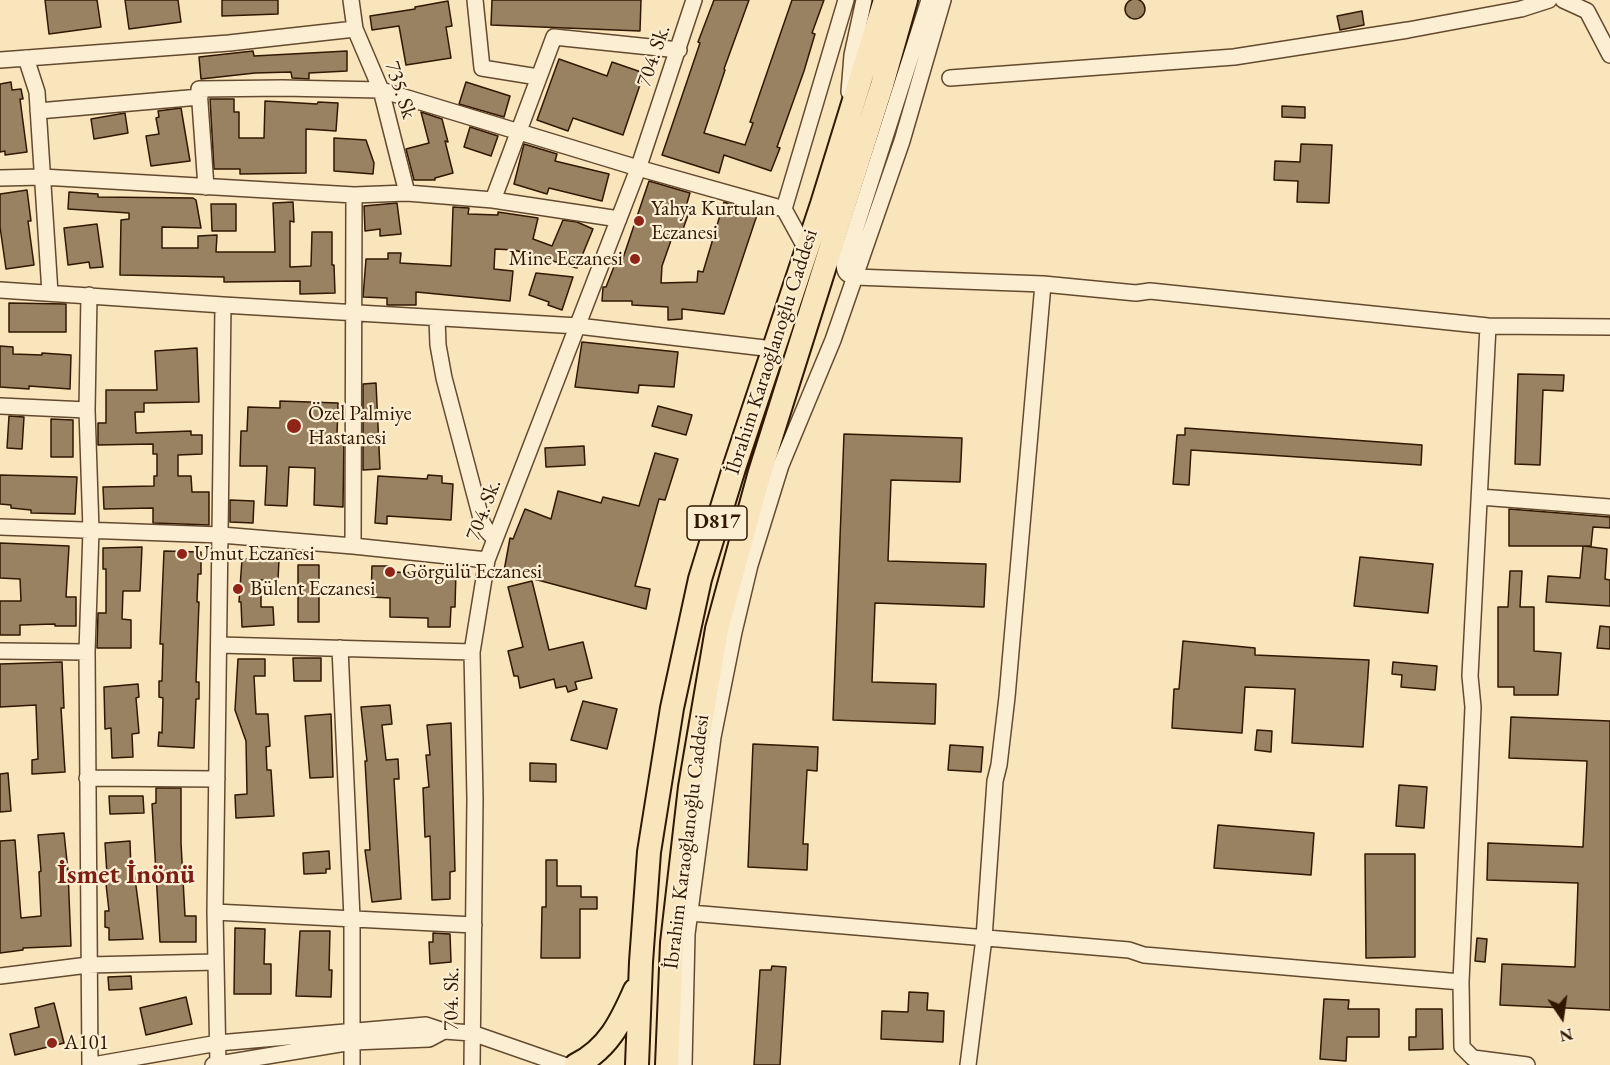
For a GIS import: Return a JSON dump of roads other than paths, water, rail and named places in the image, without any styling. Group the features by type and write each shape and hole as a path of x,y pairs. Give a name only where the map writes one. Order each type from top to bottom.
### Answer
{"highway":[{"name":"İbrahim Karaoğlanoğlu Caddesi","path":"637,1065 639,981 649,852 672,708 700,579 885,0"},
{"name":"İbrahim Karaoğlanoğlu Caddesi","path":"667,1065 672,943 690,786 717,629 760,472 882,85 906,0"},
{"path":"576,1065 597,1052 610,1039 620,1024 639,981"}],"street":[{"name":"735. Sk","path":"351,0 355,29 381,90 407,194"},
{"path":"475,0 482,68 538,77"},
{"name":"704. Sk.","path":"472,1065 476,799 472,652 487,560 638,168 694,0"},
{"path":"806,249 784,209 846,0"},
{"path":"846,126 852,55 864,0"},
{"path":"929,0 844,265 844,272 848,275 1150,291 1488,326 1610,327"},
{"path":"684,1065 686,965 690,913 713,737 750,566 781,465 833,340 902,141 944,0"},
{"path":"950,78 1234,57 1408,30 1521,9 1549,0"},
{"path":"1563,0 1581,3 1610,55"},
{"path":"0,60 229,43 355,29"},
{"path":"493,200 554,37 679,50"},
{"path":"26,58 37,92 50,293"},
{"path":"903,80 919,83"},
{"path":"206,188 199,90 282,88 381,90 638,168 784,209"},
{"path":"38,111 200,97"},
{"path":"0,178 42,177 354,195 407,194 493,200 619,219"},
{"path":"353,546 354,195"},
{"path":"968,1065 984,938 995,781 1007,698 1043,284"},
{"path":"0,290 578,326 774,349"},
{"path":"89,295 87,410 91,530 87,652 87,778 91,1065 218,1042 352,1037"},
{"path":"223,305 215,912 217,1065 352,1037 426,1026 444,1031 472,1033 564,1065"},
{"path":"437,318 441,361 482,522 495,539"},
{"path":"1488,326 1470,676 1473,707 1461,981 1462,1047 1473,1058 1527,1065"},
{"path":"0,406 87,410"},
{"path":"1480,497 1610,507"},
{"path":"0,527 221,535 487,560"},
{"path":"219,645 472,652"},
{"path":"340,648 352,918 352,1065"},
{"path":"0,651 87,652"},
{"path":"87,778 217,779"},
{"path":"215,912 474,925"},
{"path":"690,913 1129,950 1144,955 1461,981"},
{"path":"0,976 88,965 216,962"}],"place":[{"name":"Yahya Kurtulan Eczanesi","path":"639,221"},
{"name":"Mine Eczanesi","path":"635,259"},
{"name":"Özel Palmiye Hastanesi","path":"294,426"},
{"name":"Umut Eczanesi","path":"182,554"},
{"name":"Görgülü Eczanesi","path":"390,572"},
{"name":"Bülent Eczanesi","path":"238,589"},
{"name":"A101","path":"52,1043"}],"district":[{"name":"İsmet İnönü","path":"126,876"}]}
